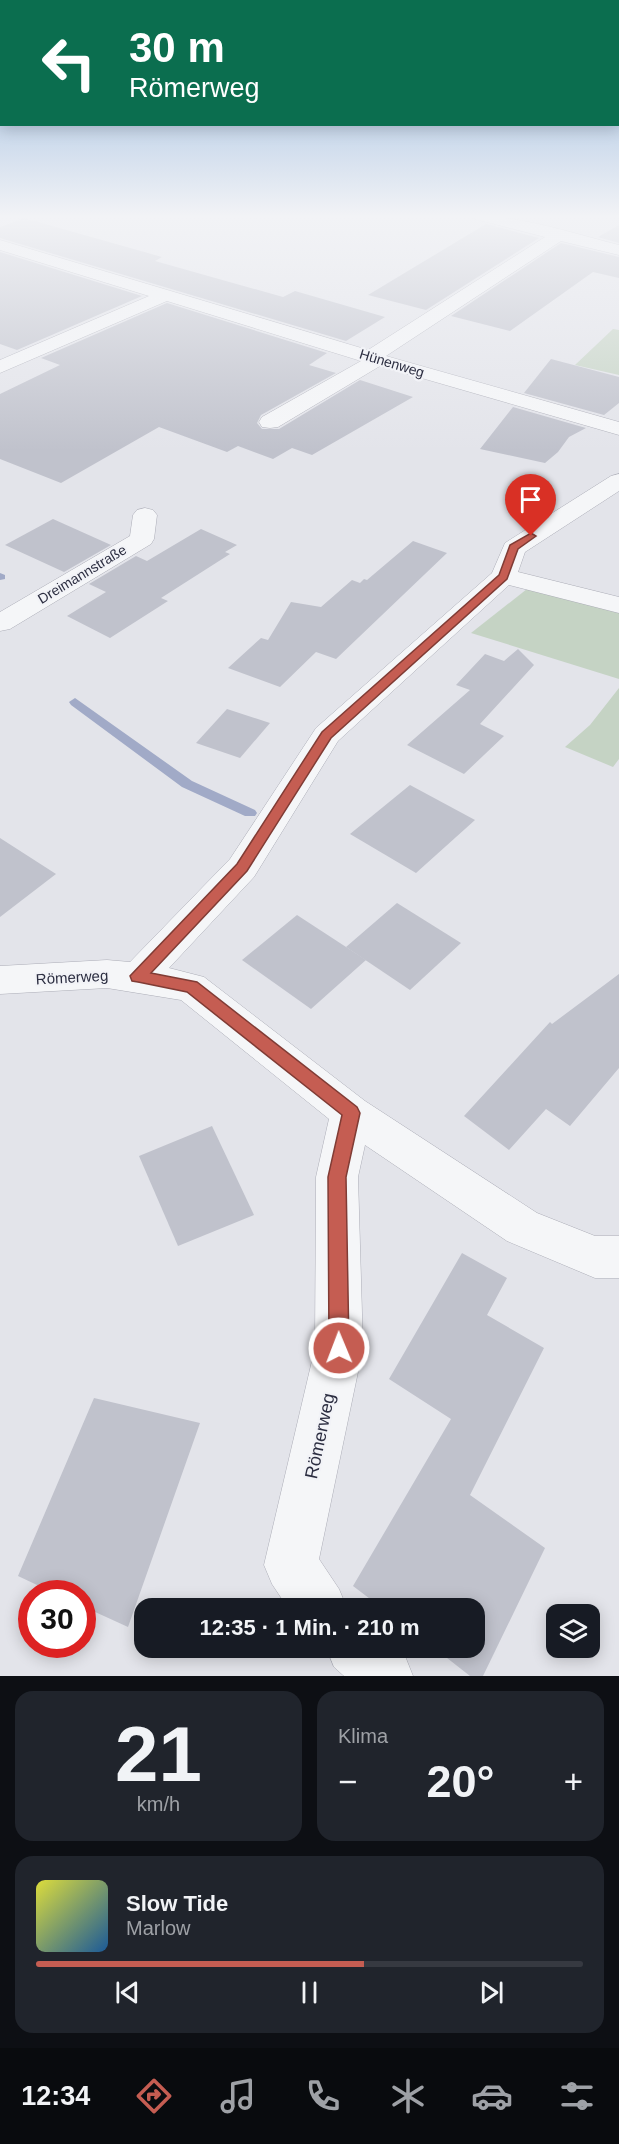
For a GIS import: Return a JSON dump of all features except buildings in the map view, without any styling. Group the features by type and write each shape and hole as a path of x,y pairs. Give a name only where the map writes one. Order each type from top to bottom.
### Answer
{"street":[{"path":"280,423 380,360 474,294"},
{"path":"0,367 166,295"},
{"name":"Hünenweg","path":"166,295 619,429"},
{"path":"138,976 242,867 327,735 504,576 514,548 619,480"},
{"name":"Dreimannstraße","path":"0,622 142,539 146,515"},
{"path":"504,576 619,605"},
{"name":"Römerweg","path":"0,980 107,974 138,976 191,987 351,1113 522,1227 595,1257 619,1257"},
{"name":"Römerweg","path":"313,1598 291,1564 339,1348 337,1177 351,1113"},
{"path":"366,1658 385,1676"}],"green space":[{"path":"613,329 619,330 619,375 575,365"},
{"path":"527,589 619,613 619,679 471,633"},
{"path":"619,688 619,759 613,767 565,747 590,725"}],"waterway":[{"path":"75,702 187,784 250,813"}],"route":[{"path":"339,1348 337,1177 351,1113 191,987 138,976 242,867 327,735 504,576 514,548 531,536"}]}
